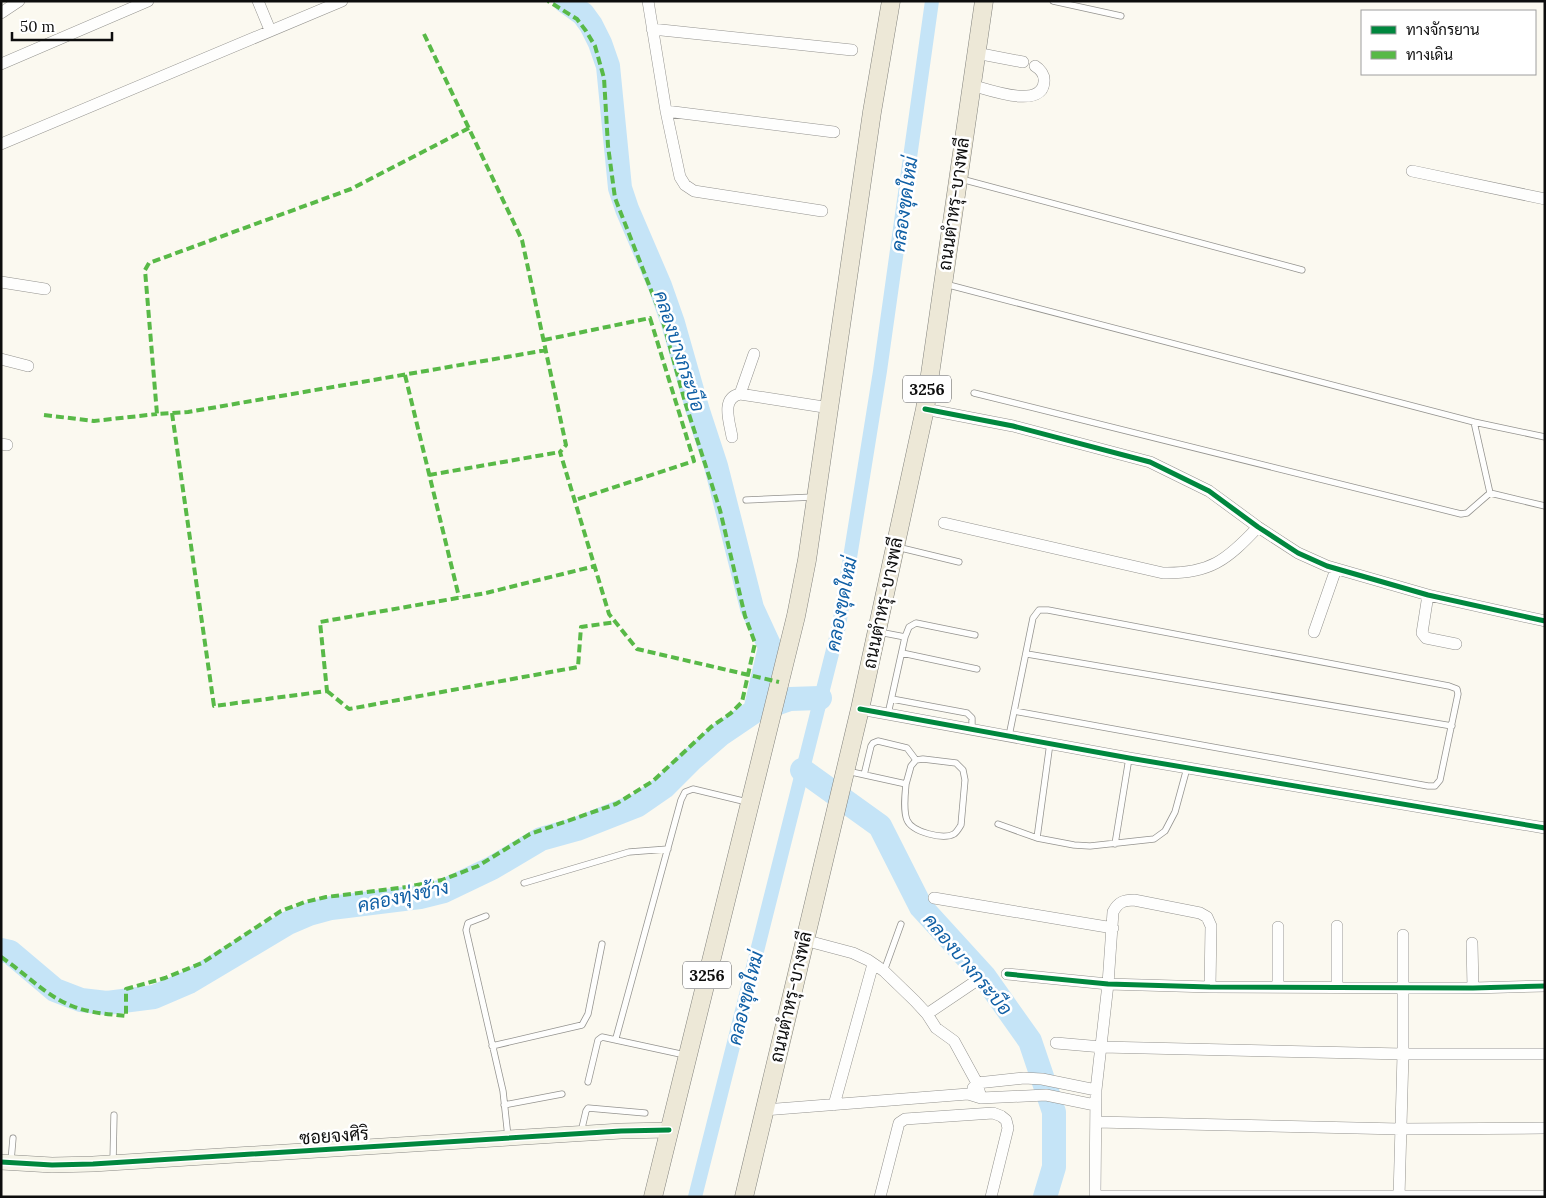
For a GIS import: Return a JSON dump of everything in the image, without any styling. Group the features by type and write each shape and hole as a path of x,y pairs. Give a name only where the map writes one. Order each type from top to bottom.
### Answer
{"main road":[{"name":"3256","path":"653,1197 786,656 807,560 872,112 891,1"},
{"name":"ถนนตำหรุ-บางพลี","path":"744,1197 860,709 925,409 984,1"}],"street":[{"path":"1,13 19,1"},
{"path":"1,64 148,1"},
{"path":"258,1 270,30"},
{"path":"1,144 342,1"},
{"path":"648,1 666,111 680,177 685,186 694,191 822,211"},
{"path":"652,29 852,50"},
{"path":"976,53 1022,62"},
{"path":"971,85 1021,97 1032,96 1042,88 1044,81 1041,70 1035,66"},
{"path":"666,111 834,132"},
{"path":"1412,171 1545,199"},
{"path":"1,282 45,289"},
{"path":"740,394 754,354"},
{"path":"1,359 28,366"},
{"path":"732,437 727,408 728,401 733,395 740,394 830,408"},
{"path":"925,409 1013,426 1150,462 1209,491 1258,527 1298,553 1336,569 1428,594 1545,621"},
{"path":"944,523 1163,573 1182,573 1206,568 1235,552 1258,527"},
{"path":"1314,632 1336,569"},
{"path":"1428,594 1422,633 1426,638 1456,644"},
{"path":"860,709 1130,758 1188,766 1545,828"},
{"path":"934,898 1113,928"},
{"path":"1210,987 1211,926 1207,918 1200,913 1134,900 1126,900 1116,906 1113,912 1102,1047 1096,1090 1095,1196 1545,1196"},
{"path":"1337,926 1337,987"},
{"path":"1278,927 1278,987"},
{"path":"1399,1196 1403,1054 1403,935"},
{"path":"804,940 853,953 884,971 927,1014 936,1028 954,1041 977,1083 981,1098"},
{"path":"1472,943 1473,988"},
{"path":"834,1105 873,964"},
{"path":"1007,974 1108,984 1210,987 1473,988 1545,986"},
{"path":"927,1014 976,981"},
{"path":"1056,1043 1102,1047 1403,1054 1545,1054"},
{"path":"968,1094 977,1083 1024,1078 1042,1079 1096,1090"},
{"path":"764,1110 968,1094 981,1098 1046,1095 1096,1105"},
{"path":"880,1197 899,1123 905,1119 993,1113 1006,1120 1008,1128 991,1197"},
{"path":"1096,1122 1400,1129 1545,1128"},
{"name":"ซอยจงศิริ","path":"6,1162 52,1165 113,1163 669,1130"}],"lane":[{"path":"1053,1 1121,16"},
{"path":"958,178 1302,270"},
{"path":"943,284 1474,422 1545,437"},
{"path":"974,393 1461,514 1467,513 1474,508 1490,493"},
{"path":"1474,422 1490,493"},
{"path":"1490,493 1545,506"},
{"path":"746,500 817,497"},
{"path":"895,546 959,562"},
{"path":"1009,736 1014,711 1027,654 1033,618 1039,610 1048,610 1449,686 1457,689 1458,694 1440,780 1435,786 1014,711"},
{"path":"888,714 905,637 909,627 916,623 975,635"},
{"path":"877,632 905,637"},
{"path":"902,653 977,669"},
{"path":"1027,654 1452,726"},
{"path":"892,699 968,713 972,718 972,729"},
{"path":"864,775 871,746 878,741 907,748 916,760"},
{"path":"1037,838 1050,743"},
{"path":"1115,844 1130,758"},
{"path":"923,759 956,763 963,770 965,780 961,825 958,830 954,834 945,836 918,831 912,828 906,815 906,784 911,766 916,760 923,759"},
{"path":"998,824 1037,838 1074,845 1090,846 1154,839 1165,832 1175,812 1188,766"},
{"path":"845,772 906,784"},
{"path":"616,1038 681,800 685,792 693,789 750,803"},
{"path":"524,883 629,852 668,849"},
{"path":"486,916 468,923 466,930 504,1105 508,1139"},
{"path":"884,971 901,924"},
{"path":"492,1046 582,1025 588,1014 602,944"},
{"path":"588,1082 598,1040 602,1037 616,1038 687,1056"},
{"path":"504,1105 562,1094"},
{"path":"581,1134 588,1108 645,1113"},
{"path":"113,1163 114,1115"},
{"path":"6,1162 13,1138"}],"waterway":[{"name":"คลองบางกระบือ","path":"565,1 583,14 591,25 608,66 620,188 673,323 716,466 752,608 770,647 755,711"},
{"name":"คลองขุดใหม่","path":"695,1197 839,626 880,371 932,1"},
{"name":"คลองทุ่งช้าง","path":"1,950 10,952 55,990 81,1000 107,1003 154,997 189,982 288,923 309,914 331,908 420,897 444,891 492,868 541,839 577,829 638,805 664,787 721,734 755,711 790,699 820,698"},
{"name":"คลองบางกระบือ","path":"802,770 880,826 921,907 984,976 1030,1041 1054,1112 1054,1167 1045,1197"}],"marked path":[{"path":"1,957 62,1002 85,1010 126,1016 126,989 165,978 202,963 281,911 326,897 407,887 442,880 478,866 530,834 616,804 653,781 711,727 731,713 742,702 755,643 745,616 720,510 685,402 662,318 615,198 608,146 604,78 595,46 586,31 577,19 548,1"},
{"path":"424,34 522,240 566,445 560,452 609,614 637,649 779,682"},
{"path":"469,128 351,189 149,263 145,270 157,414 188,412 547,350"},
{"path":"544,340 650,318 694,461 575,500"},
{"path":"405,375 459,597"},
{"path":"172,413 214,706 327,691 320,622 486,593 595,566"},
{"path":"44,415 94,421 157,414"},
{"path":"429,475 560,452"},
{"path":"327,691 349,709 578,667 581,627 616,622"}],"cycle path":[{"path":"925,409 1013,426 1150,462 1209,491 1258,527 1298,553 1327,566 1428,595 1545,621"},
{"path":"860,709 1129,758 1545,828"},
{"path":"1007,974 1108,984 1210,987 1473,988 1545,986"},
{"path":"1,1162 52,1165 93,1164 621,1131 669,1130"}]}
